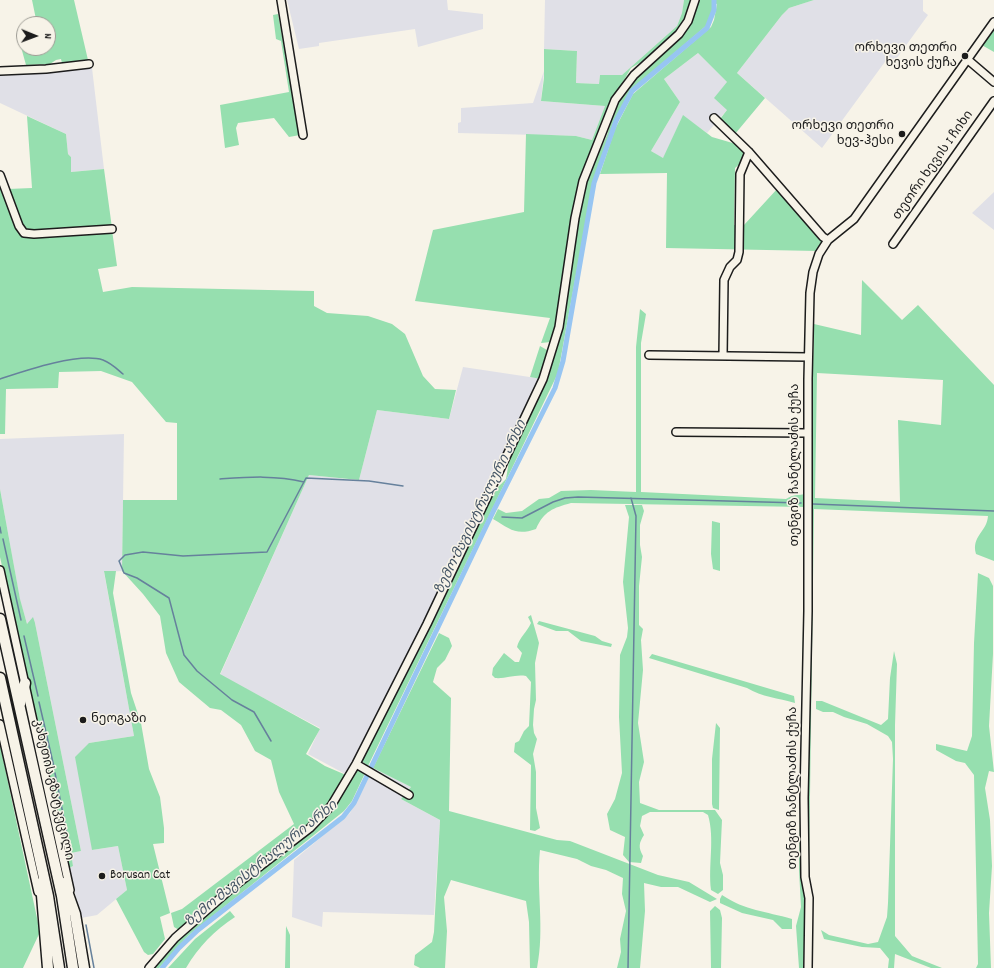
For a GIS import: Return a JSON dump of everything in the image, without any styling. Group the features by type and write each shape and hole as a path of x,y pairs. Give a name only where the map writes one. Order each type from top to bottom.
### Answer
{"highway":[{"name":"კახეთის გზატკეცილი","path":"0,619 62,896 73,968"},
{"name":"კახეთის გზატკეცილი","path":"0,678 40,857 55,936 59,968"},
{"path":"20,706 25,683"},
{"path":"51,846 75,914 84,968"},
{"path":"40,857 42,910 48,968"},
{"path":"42,910 55,936"}],"street":[{"path":"281,0 302,135"},
{"path":"149,968 175,938 233,887 310,828 322,817 359,765 543,379 559,327 575,218 583,181 615,100 634,75 679,34 688,21 695,0"},
{"name":"თენგიზ ჩანტლაძის ქუჩა","path":"808,968 809,898 805,877 806,846 804,798 808,611 808,357 810,293 813,272 818,254 828,240 854,219 994,22"},
{"path":"967,59 994,82"},
{"path":"0,71 47,69 89,64"},
{"name":"თეთრი ხევის I ჩიხი","path":"893,244 994,101"},
{"path":"714,118 750,152 823,237 828,240"},
{"path":"723,356 724,280 730,267 737,260 739,252 740,174 750,152"},
{"path":"0,175 19,226 24,233 34,234 112,229"},
{"path":"649,355 808,357"},
{"path":"676,432 808,433"},
{"name":"კახეთის გზატკეცილი","path":"0,570 75,914"},
{"path":"0,724 42,910"},
{"path":"0,764 9,762"},
{"path":"359,765 409,796"}],"shaded area":[{"path":"287,0 447,0 448,10 483,14 483,29 418,47 415,29 319,43 319,46 299,49"},
{"path":"545,0 684,0 682,13 677,26 622,75 600,75 599,84 576,83 577,51 544,49"},
{"path":"814,0 923,0 923,11 928,15 894,62 887,59 822,148 737,73 789,8"},
{"path":"698,53 727,82 727,110 707,133 683,116 663,159 651,151 680,102 664,79"},
{"path":"92,68 104,169 71,172 71,157 68,154 66,134 0,103 0,76"},
{"path":"544,71 541,101 605,106 592,140 576,136 458,133 458,123 461,122 461,108 533,103"},
{"path":"994,192 994,230 972,213"},
{"path":"463,367 543,379 349,776 308,754 320,728 220,675 309,475 359,480 377,410 449,419"},
{"path":"124,434 122,571 104,572 134,736 89,743 92,850 118,846 127,890 97,915 81,918 69,868 73,866 71,853 81,851 35,623 30,622 27,624 20,600 0,489 0,439"},
{"path":"373,768 411,787 401,799 440,820 434,915 323,912 322,927 292,917 294,860 350,813"}],"green space":[{"path":"32,0 74,0 88,60 62,63 61,59 50,64 26,65 24,56 56,56 56,16 35,16"},
{"path":"684,0 692,0 683,25 669,41 650,57 631,68 609,106 581,181 557,321 551,342 541,343 550,318 415,301 433,230 524,212 526,134 576,136 592,140 605,106 541,101 544,78 544,49 577,51 576,83 599,84 600,75 622,75 677,26 682,13"},
{"path":"697,0 814,0 789,8 737,73 765,98 735,134 720,119 727,110 714,98 727,82 698,53 664,79 680,102 651,151 663,158 683,115 712,137 736,144 749,156 735,168 734,225 744,225 778,188 823,240 823,244 817,251 666,248 667,173 600,174 615,129 633,94 711,27 717,4 712,3 712,13 707,25 630,91 618,114 593,182 558,373 368,766 363,762 363,759 403,680 474,531 496,489 506,479 509,461 563,322 567,301 566,288 580,211 588,177 607,135 616,104 637,75 685,33"},
{"path":"278,14 300,135 289,137 274,118 238,123 236,128 239,145 225,148 220,105 289,92 281,41 276,39 273,15"},
{"path":"994,25 994,52 980,44"},
{"path":"27,116 66,134 68,154 71,157 71,172 104,169 112,228 35,232 27,230 24,227 8,189 32,188"},
{"path":"0,182 21,232 112,230 117,266 98,269 103,292 132,287 314,291 314,306 327,313 368,316 392,324 405,334 423,376 435,389 456,390 449,419 377,410 359,480 309,475 220,674 320,729 306,754 325,766 346,775 333,800 315,818 179,930 174,927 171,913 182,909 294,824 279,792 271,760 255,751 241,725 221,710 210,708 179,682 166,653 160,616 143,594 122,571 123,500 177,500 177,423 166,422 132,382 101,371 59,372 58,388 6,389 5,434 0,434"},
{"path":"862,280 902,320 918,305 994,385 994,561 976,554 975,548 977,538 985,526 988,516 814,509 809,867 813,968 799,968 796,926 801,907 799,870 805,507 571,503 550,511 542,518 536,529 523,532 513,530 493,519 498,509 506,513 522,511 539,499 549,498 561,491 591,490 636,492 636,347 640,309 646,314 641,343 641,492 786,499 792,496 810,493 814,324 861,335","holes":["817,373 943,380 941,425 898,420 900,502 815,498"]},
{"path":"540,346 547,350 548,354 541,379 530,377"},
{"path":"0,489 20,599 27,624 33,617 35,623 81,851 71,853 73,866 69,868 0,557"},
{"path":"625,505 642,505 644,511 640,525 640,545 642,557 639,586 639,625 643,629 641,640 643,670 638,723 644,762 639,782 640,803 659,810 715,810 722,820 720,863 723,875 723,890 718,894 711,890 711,833 708,815 703,812 650,812 642,816 640,826 644,835 640,845 640,850 643,856 641,863 629,862 623,855 625,837 610,830 607,814 615,799 622,773 619,717 620,655 627,637 628,628 623,582 629,517"},
{"path":"712,521 720,523 720,571 713,569 711,554"},
{"path":"104,571 116,571 113,593 131,693 141,723 149,769 160,797 164,828 164,843 153,844 170,913 160,917 165,939 153,954 148,955 144,952 116,899 127,890 118,846 92,850 75,757 89,743 134,736"},
{"path":"978,573 989,578 993,586 993,654 989,726 994,772 989,771 985,788 990,820 992,866 989,913 991,968 976,968 978,964 974,775 965,763 956,761 936,750 936,744 967,751 972,736 974,643"},
{"path":"531,615 539,643 535,663 536,700 533,725 534,733 537,739 533,754 536,772 536,808 540,828 535,831 530,830 531,765 514,752 515,743 519,741 524,731 529,726 531,682 526,676 495,678 492,675 493,668 504,653 515,662 519,662 522,653 517,647 519,641 531,623 528,617"},
{"path":"539,621 595,636 602,641 612,644 611,647 581,641 568,631 556,631 537,624"},
{"path":"439,633 449,638 452,646 445,660 437,668 433,682 451,698 449,811 557,840 570,841 658,875 689,882 717,899 710,902 678,887 661,887 644,883 645,911 640,968 617,968 621,952 620,939 626,911 622,894 623,878 577,859 540,850 540,938 537,968 530,968 529,922 526,901 451,880 444,897 447,931 445,968 420,968 414,965 415,955 432,942 434,932 440,820 401,799 411,787 373,768"},
{"path":"894,651 897,664 895,725 895,936 912,956 942,968 931,968 895,954 894,968 888,968 889,959 880,948 862,947 824,939 821,930 829,935 868,944 878,942 887,917 893,759 892,742 888,736 867,724 833,712 823,712 816,709 816,701 822,701 881,725 888,719 890,678"},
{"path":"652,654 794,696 795,703 764,695 747,688 649,658"},
{"path":"716,723 720,728 719,810 713,808 712,804 712,759"},
{"path":"0,745 40,932 23,968 0,968"},
{"path":"357,770 366,771 352,801 344,811 189,935 159,968 150,968 170,945 339,799"},
{"path":"722,895 748,908 792,919 792,929 782,929 773,920 742,913 720,903"},
{"path":"715,906 720,910 722,918 721,968 711,968 710,911"},
{"path":"230,911 235,917 220,928 208,940 196,953 186,968 168,968 195,939"},
{"path":"286,926 290,935 290,968 285,968"}],"waterway":[{"name":"ზემო მაგისტრალური არხი","path":"162,968 179,948 198,930 343,817 354,803 493,512 555,388 563,361 594,183 616,121 632,91 707,28 714,10 714,0"},
{"path":"0,379 66,360 80,358 103,360 111,364 123,374"},
{"path":"220,479 272,477 304,482"},
{"path":"271,741 254,712 232,700 197,671 184,655 169,598 137,578 124,573 119,561 125,555 143,552 183,556 267,552 306,478 369,481 403,486"},
{"path":"502,517 522,518 553,502 565,498 578,497 801,503"},
{"path":"628,968 636,516 631,498"},
{"path":"813,504 994,511"},
{"path":"0,527 1,533"},
{"path":"3,539 21,620"},
{"path":"24,636 38,696"},
{"path":"39,702 54,767"},
{"path":"55,773 70,850"},
{"path":"86,925 94,968"}],"place":[{"name":"ორხევი თეთრი ხევის ქუჩა","path":"965,56"},
{"name":"ორხევი თეთრი ხევ-ჰესი","path":"902,134"},
{"name":"ნეოგაზი","path":"83,720"},
{"name":"Borusan Cat","path":"102,876"}]}
